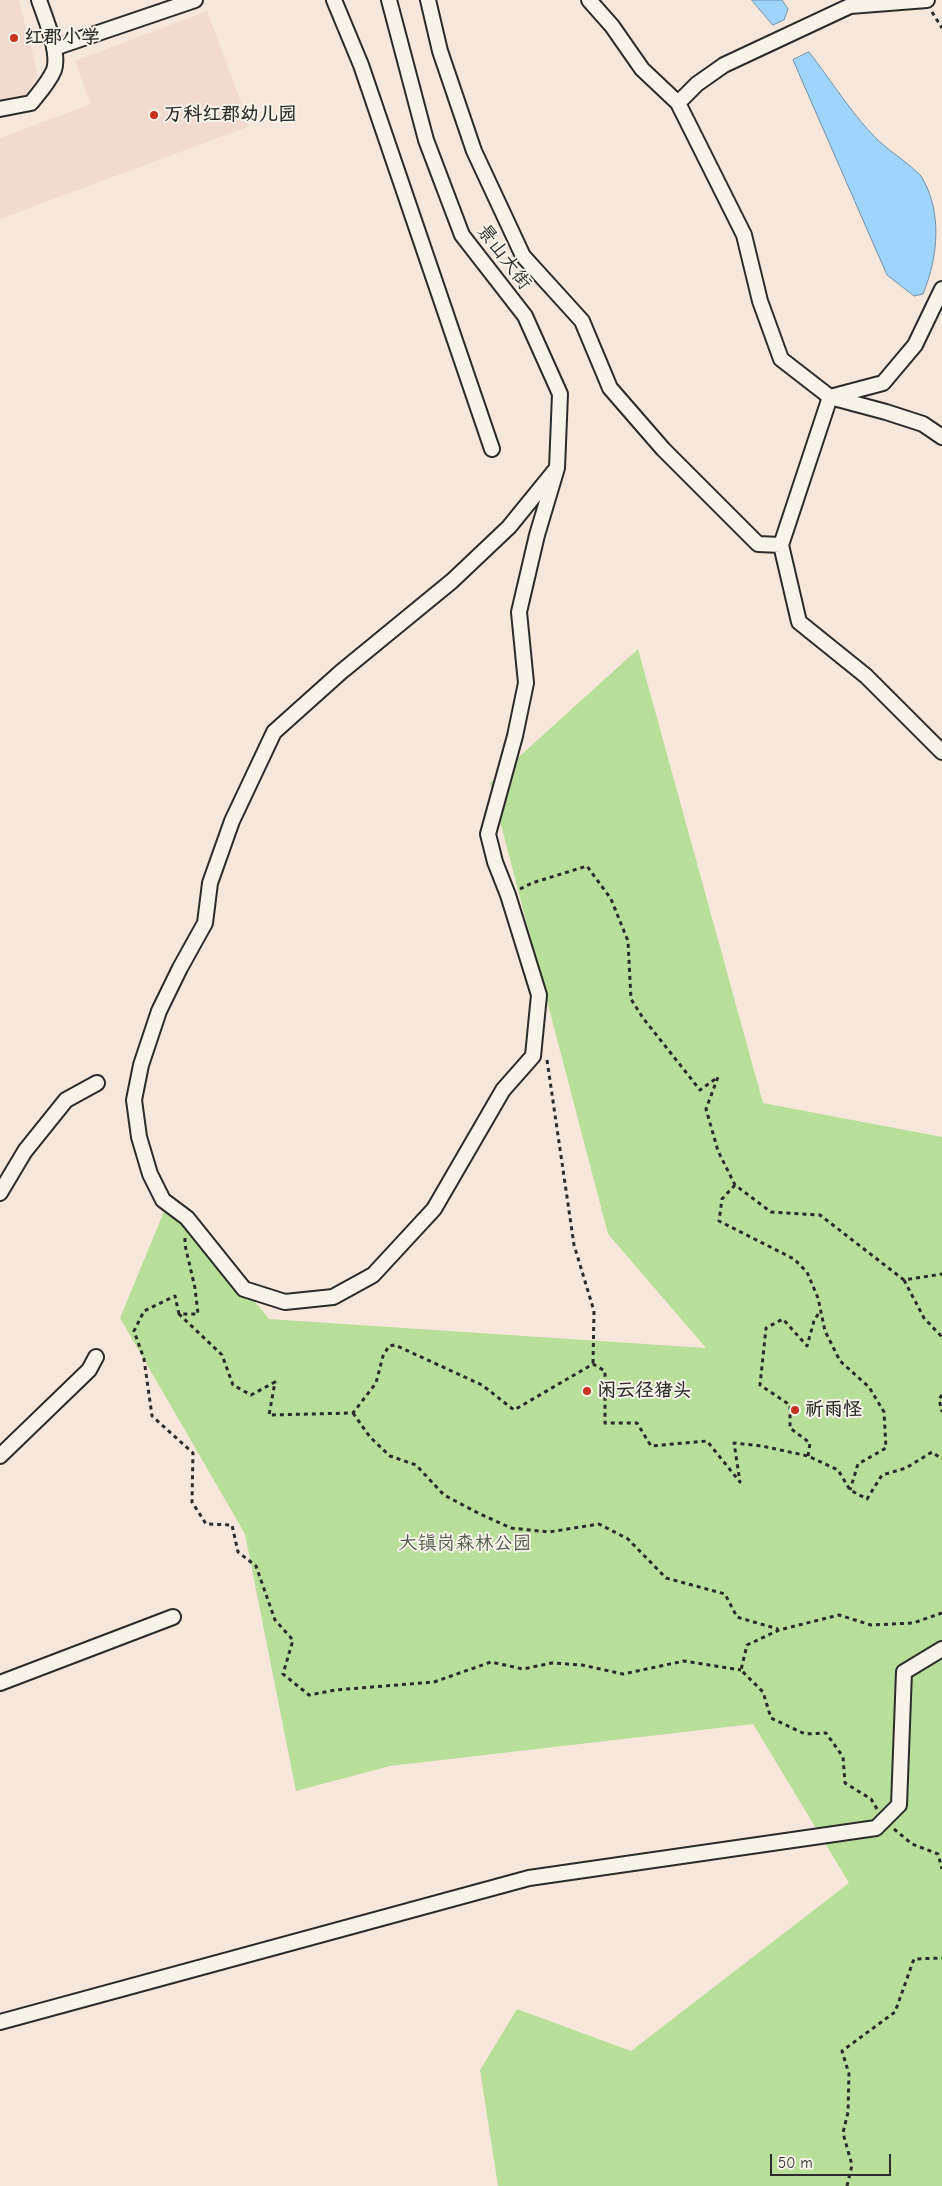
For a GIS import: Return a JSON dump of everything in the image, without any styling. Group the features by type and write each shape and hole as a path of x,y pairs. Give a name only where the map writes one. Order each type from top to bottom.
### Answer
{"street":[{"path":"0,113 31,103 44,87 54,69 54,48 39,0"},
{"path":"54,48 196,0"},
{"path":"334,0 361,65 492,449"},
{"name":"景山大街","path":"389,0 426,140 462,235 525,316 560,394 557,468 537,535 519,612 526,683 515,736 488,834 495,862 539,995 533,1056 503,1090 434,1209 373,1275 333,1297 285,1302 244,1289 187,1218 163,1200 150,1174 139,1136 134,1100 141,1065 159,1011 205,923 210,883 232,821 274,732 348,666 452,581 508,527 557,468"},
{"path":"428,0 440,51 474,151 523,256 582,321 610,388 663,449 758,544 781,545"},
{"path":"589,0 612,26 642,69 678,103 744,235 760,301 781,359 830,397 923,424 942,437"},
{"path":"678,103 696,84 724,65 850,6 927,0"},
{"path":"0,109 21,106"},
{"path":"830,397 882,383 915,345 942,289"},
{"path":"830,397 781,545 799,622 866,676 942,752"},
{"path":"0,1193 26,1151 66,1100 97,1083"},
{"path":"0,1456 89,1370 96,1356"},
{"path":"0,1683 173,1617"},
{"path":"0,2022 529,1878 876,1828 899,1805 904,1672 942,1649"}],"path":[{"path":"532,883 587,866 611,899 628,941 631,999 643,1018 700,1090 718,1076 706,1109 718,1151 735,1185 772,1212 820,1215 904,1280 924,1318 942,1337"},
{"path":"546,1052 574,1245 594,1311 593,1364"},
{"path":"735,1185 722,1199 719,1221 794,1259 807,1272 825,1331 840,1361 869,1387 884,1412 886,1448 858,1464 850,1490"},
{"path":"179,1314 198,1314 195,1288 185,1246 187,1218"},
{"path":"904,1280 942,1274"},
{"path":"353,1413 269,1416 275,1382 251,1395 233,1385 222,1355 179,1314 175,1296 144,1311 134,1331 144,1359 152,1416 193,1453 192,1502 206,1524 232,1525 238,1552 256,1566 276,1620 293,1640 283,1674 309,1695 335,1690 434,1682 491,1662 523,1669 552,1663 582,1665 623,1674 684,1661 741,1670 763,1692 771,1718 805,1734 826,1733 843,1757 845,1783 871,1799 884,1820 912,1844 938,1854 942,1869"},
{"path":"808,1456 810,1443 790,1428 790,1405 760,1385 766,1328 783,1319 807,1346 814,1321 820,1310"},
{"path":"353,1413 376,1383 383,1356 390,1346 402,1348 482,1385 514,1410 593,1364"},
{"path":"593,1364 605,1370 605,1423 637,1423 652,1446 707,1441 740,1482 734,1443 762,1446 808,1456 838,1470 850,1490 867,1499 882,1475 906,1468 932,1452 942,1459"},
{"path":"942,1394 939,1398 942,1412"},
{"path":"353,1413 370,1437 390,1456 416,1465 444,1494 478,1513 511,1528 549,1532 599,1524 628,1539 666,1578 725,1594 737,1617 779,1630"},
{"path":"741,1670 747,1645 779,1630 839,1615 871,1625 913,1623 942,1613"},
{"path":"847,2186 852,2165 843,2133 848,2112 849,2074 842,2051 895,2012 914,1959 942,1958"}],"shaded area":[{"name":"红郡小学","path":"0,0 19,0 38,75 26,96 0,104"},
{"name":"万科红郡幼儿园","path":"207,11 250,126 0,219 0,138 91,104 75,61"}],"green space":[{"name":"大镇岗森林公园","path":"638,649 763,1103 942,1137 942,2186 498,2186 480,2070 517,2009 631,2051 849,1883 753,1724 390,1766 296,1791 245,1534 120,1318 170,1197 269,1319 706,1348 608,1234 490,783"}],"water":[{"path":"752,0 782,0 788,9 784,20 773,25"},
{"path":"809,52 843,99 871,133 921,176 928,189 935,218 936,233 932,264 923,294 914,296 887,275 793,60"}],"place":[{"name":"红郡小学","path":"14,38"},
{"name":"万科红郡幼儿园","path":"154,115"},
{"name":"闲云径猪头","path":"587,1391"},
{"name":"祈雨怪","path":"795,1410"}]}
